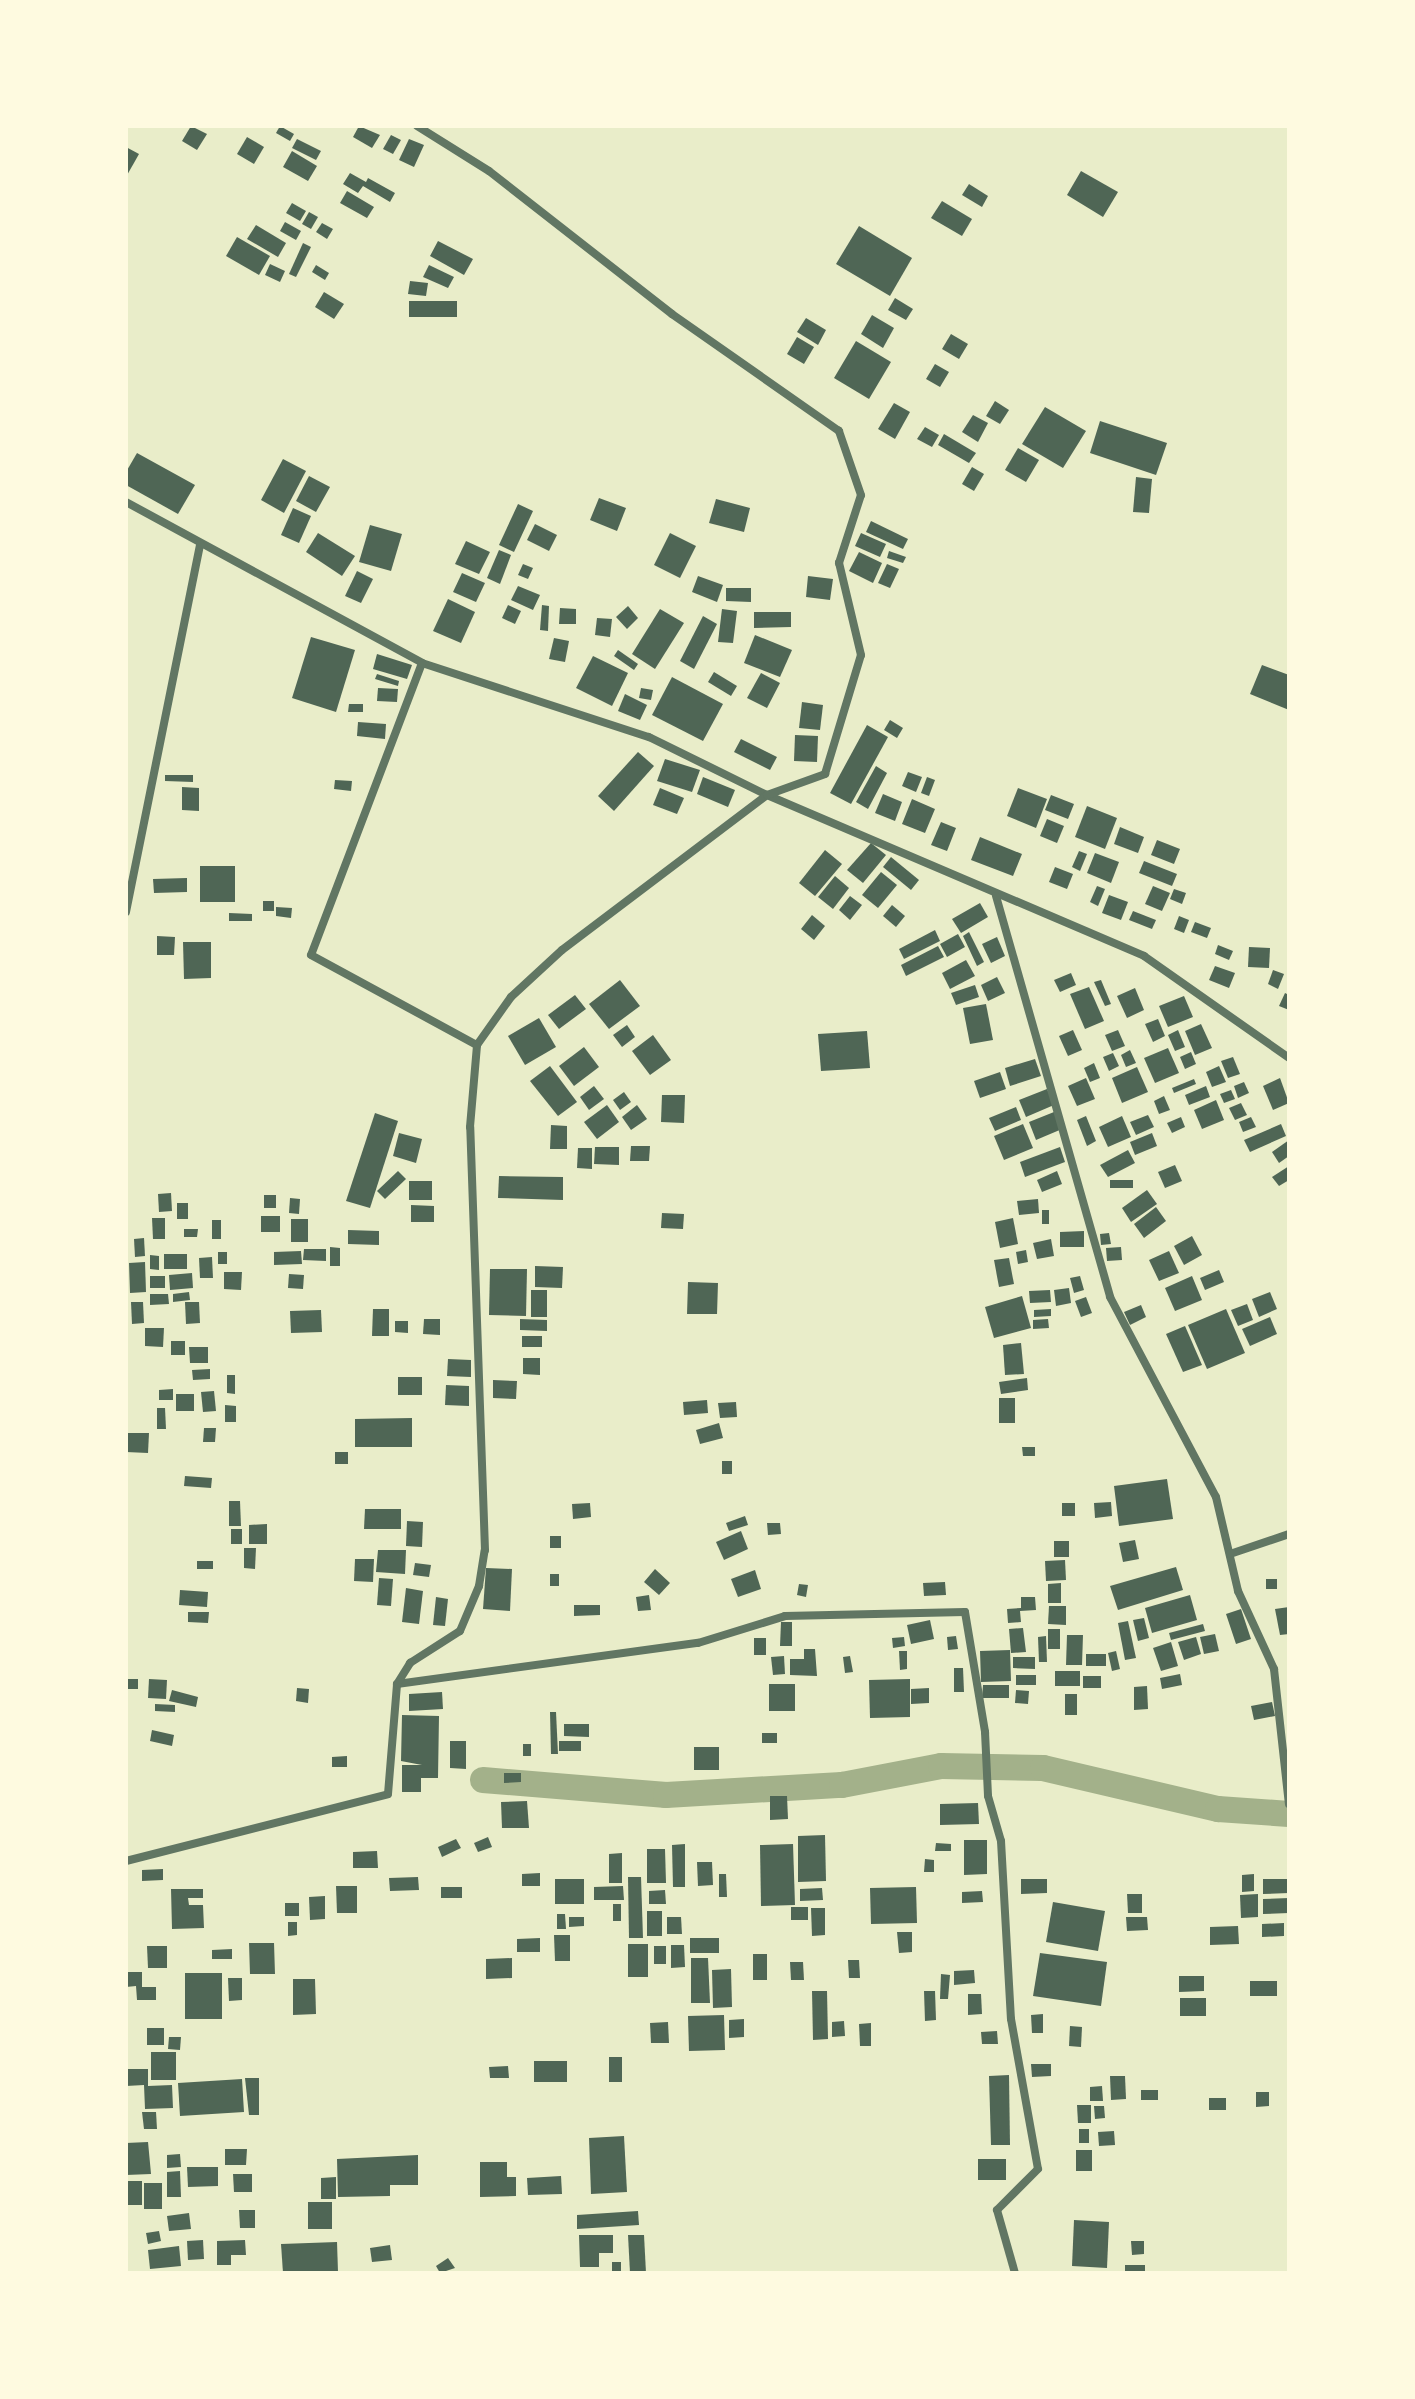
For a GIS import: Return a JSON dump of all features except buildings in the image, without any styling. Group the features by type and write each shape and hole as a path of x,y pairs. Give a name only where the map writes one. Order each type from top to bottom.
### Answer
{"street":[{"path":"126,1861 388,1794 397,1684 410,1663 460,1631 479,1586 485,1550 470,1127 477,1045 511,997 562,950 767,795 825,774 861,655 839,563 861,495 839,431 672,314 489,171 417,126"},
{"path":"126,502 422,663 649,737 767,795 996,896 1144,956 1289,1058"},
{"path":"126,912 200,544"},
{"path":"422,663 311,955 477,1045"},
{"path":"996,896 1110,1297 1216,1497 1238,1591 1274,1669 1289,1804"},
{"path":"1230,1554 1289,1534"},
{"path":"397,1684 698,1643 785,1616 965,1612 985,1732 988,1796 1001,1841 1011,2019 1038,2169 997,2210 1015,2273"}],"waterway":[{"path":"483,1780 666,1795 842,1785 941,1766 1043,1768 1218,1809 1289,1814"}]}
